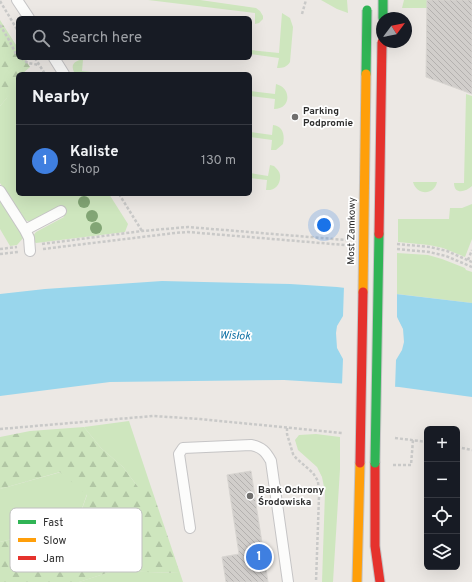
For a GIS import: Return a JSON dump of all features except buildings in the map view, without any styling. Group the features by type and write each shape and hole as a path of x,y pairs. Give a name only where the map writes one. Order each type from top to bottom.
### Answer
{"main road":[{"name":"Most Zamkowy","path":"357,582 367,0"},
{"path":"383,0 383,12"},
{"path":"380,582 375,546 375,463 382,48"}],"lane":[{"path":"17,0 28,16"},
{"path":"55,60 63,72"},
{"path":"0,191 25,230 29,238 30,248"},
{"path":"25,230 61,211"},
{"path":"190,528 179,454 183,448 258,446 264,450 271,461 288,582"}],"path":[{"path":"302,14 306,0"},
{"path":"0,1 16,27"},
{"path":"0,25 16,54"},
{"path":"24,60 28,63 39,65"},
{"path":"36,60 44,72"},
{"path":"120,196 142,231"},
{"path":"0,254 66,242 142,231 188,227 353,241"},
{"path":"0,249 30,248 188,232 346,245"},
{"path":"391,244 430,247 447,251 472,262"},
{"path":"390,248 429,252 446,256 472,267"},
{"path":"468,260 472,250"},
{"path":"0,429 153,416 200,419 287,428 287,434 293,454 313,473 318,481 319,496 316,582"},
{"path":"397,465 410,464 413,440"},
{"path":"460,448 472,450"}],"green space":[{"path":"148,0 200,0 256,8 260,11 263,19 259,23 255,24 255,13"},
{"path":"321,0 347,0 348,13 337,9"},
{"path":"404,0 427,0 427,8 402,8"},
{"path":"282,13 290,18 293,27 290,62 288,65 277,68 279,58 252,54 252,50 279,53"},
{"path":"0,20 16,45 16,60 25,60 30,67 24,72 16,72 16,82 14,87 0,106"},
{"path":"83,60 82,71 91,72 74,72 73,65 75,62"},
{"path":"16,82 16,196 110,196 128,224 125,232 36,243 33,241 33,236 36,232 64,217 59,208 30,222 23,219 0,183 0,106"},
{"path":"276,84 285,90 287,98 284,106 274,109 275,99 252,96 252,91 275,94"},
{"path":"466,94 472,96 472,186 467,190 458,191 454,183 464,183"},
{"path":"273,125 281,129 284,137 283,144 276,150 271,150 272,140 252,137 252,132 272,135"},
{"path":"270,165 274,166 280,174 280,181 275,188 266,190 267,180 252,178 252,173 268,176"},
{"path":"413,182 437,182 432,190 425,192 418,189"},
{"path":"0,199 24,237 17,245 10,246 0,229"},
{"path":"472,204 472,239 465,257 443,248 398,242 398,219 449,219 450,208 462,208"},
{"path":"397,253 428,255 442,259 472,272 472,303 397,294"},
{"path":"129,421 151,487 138,487 123,467 101,448 84,427"},
{"path":"84,427 101,448 123,467 138,487 151,487 180,573 142,572 142,508 82,508 87,495 60,472 0,489 0,437 30,431"},
{"path":"316,434 340,437 340,469 333,582 322,582 325,492 322,477 317,467 298,450 295,440 299,435"},
{"path":"61,472 87,494 82,508 10,508 10,540 0,542 0,489"},
{"path":"10,540 10,572 110,572 79,582 0,582 0,542"},
{"path":"110,572 142,572 180,573 183,582 79,582"}],"water":[{"name":"Wisłok","path":"162,281 290,284 337,287 472,303 472,397 399,387 284,380 110,382 0,396 0,294 45,289"}],"pier":[{"path":"344,286 397,292 397,317 403,329 404,342 402,350 396,360 395,389 342,385 343,359 337,348 336,333 337,326 343,316"}],"traffic: fast":[{"path":"383,0 383,12"},
{"path":"366,74 367,10"},
{"path":"375,463 379,234"}],"traffic: slow":[{"path":"363,292 366,74"},
{"path":"357,582 360,463"}],"traffic: jam":[{"path":"379,234 382,48"},
{"path":"360,463 363,292"},
{"path":"375,463 375,546 380,582"}],"place":[{"name":"Parking Podpromie","path":"295,117"},
{"name":"Bank Ochrony Środowiska","path":"250,496"},
{"name":"Kaliste","path":"259,557"}]}
